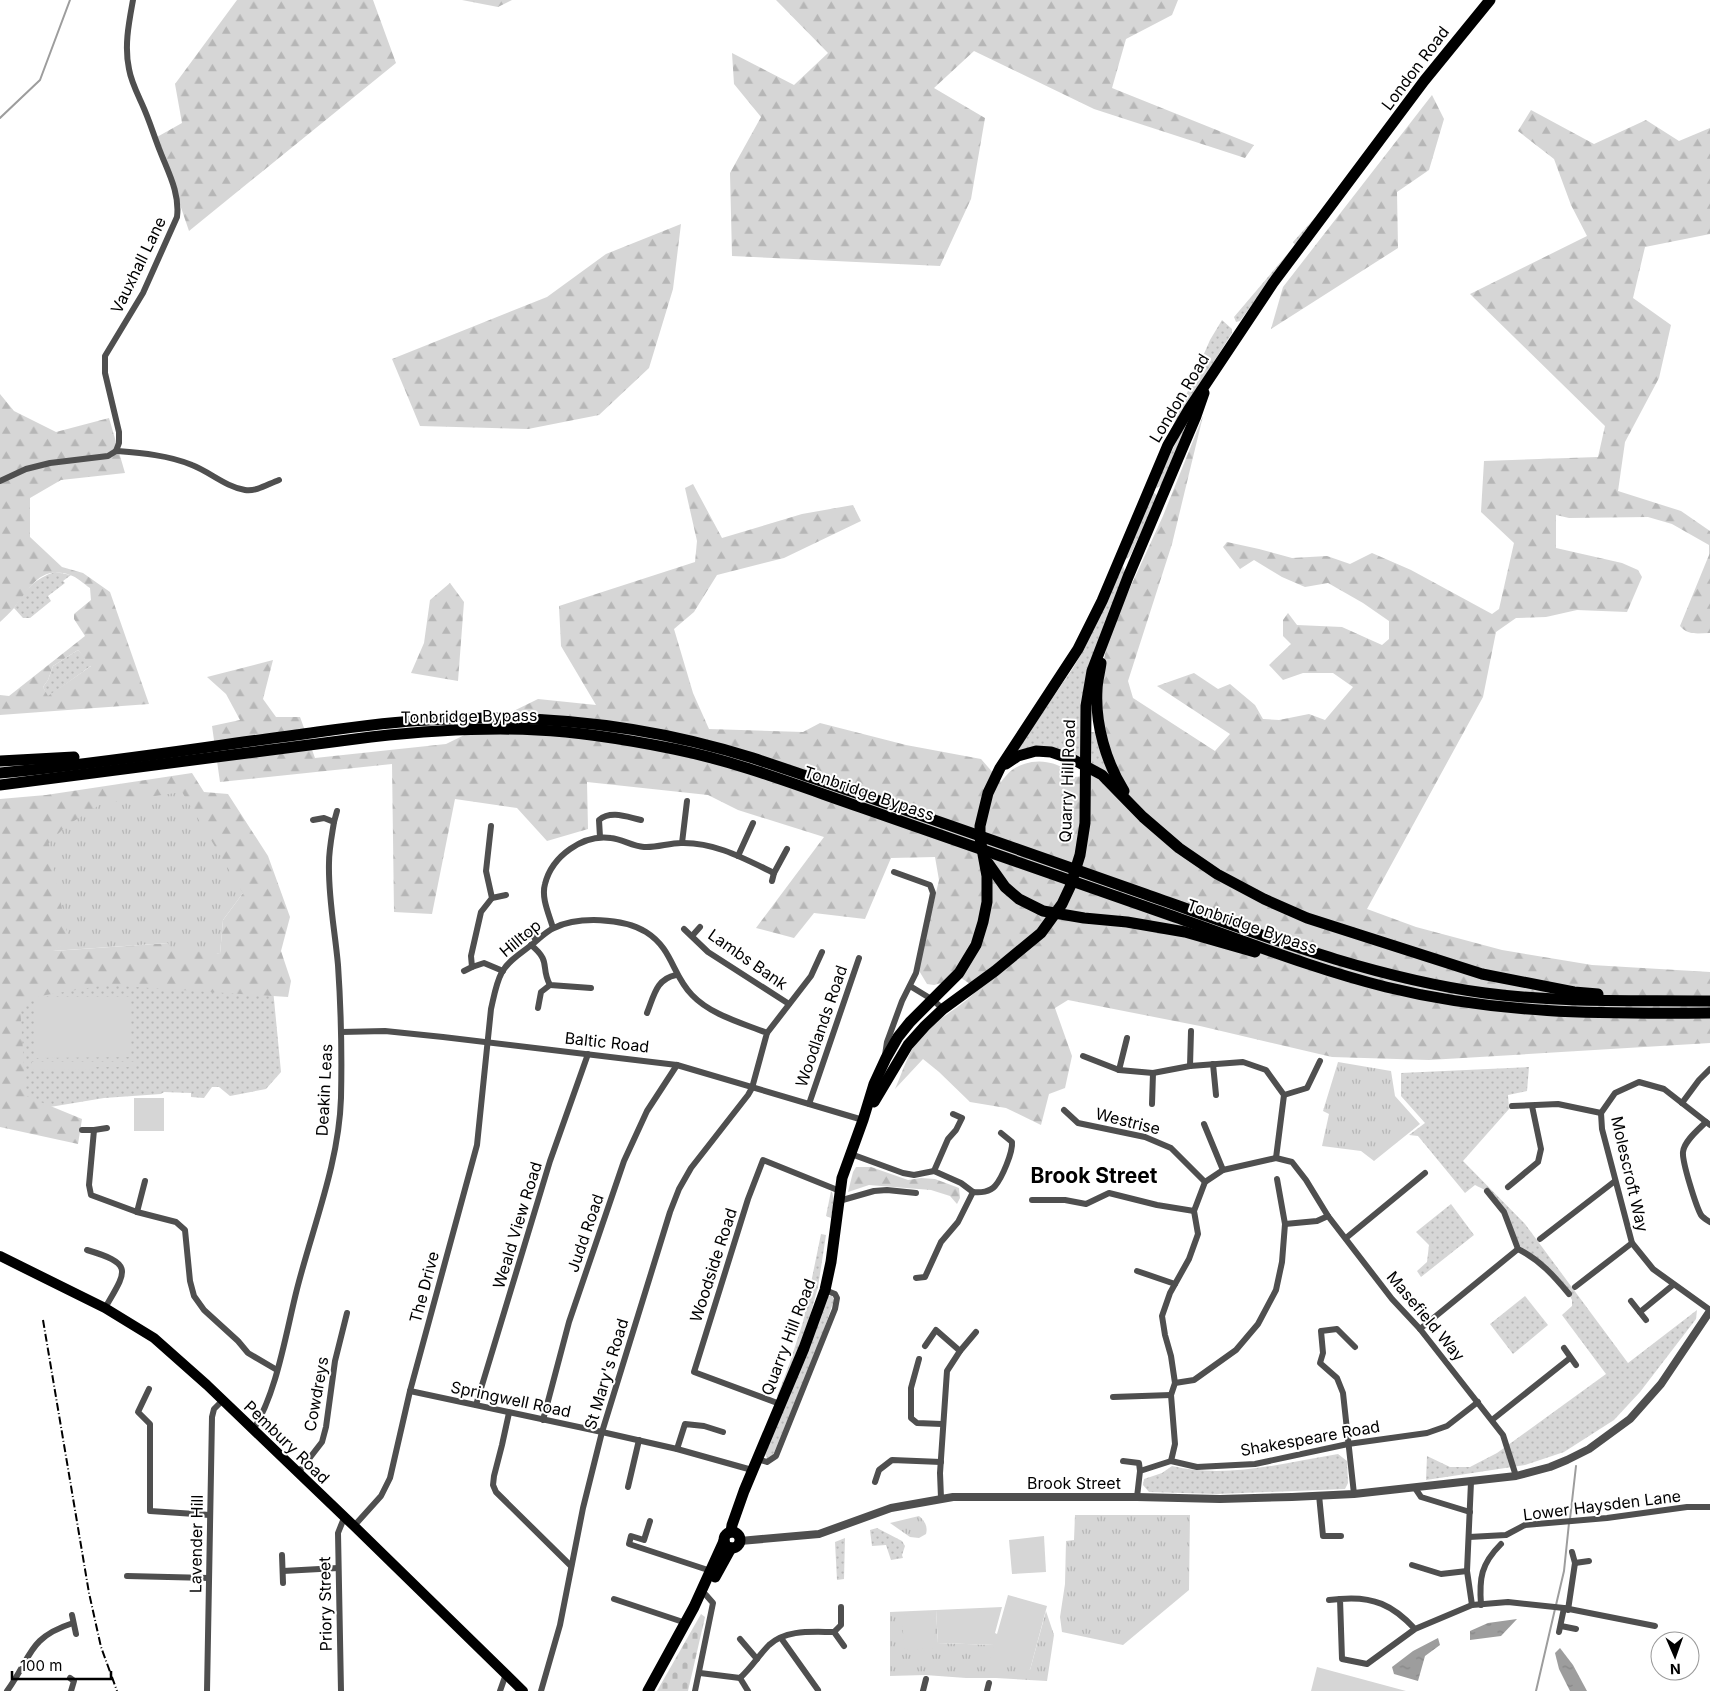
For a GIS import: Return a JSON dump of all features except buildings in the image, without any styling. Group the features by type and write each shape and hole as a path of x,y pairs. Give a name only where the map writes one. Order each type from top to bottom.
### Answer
{"highway":[{"name":"London Road","path":"984,857 980,838 980,826 988,793 1000,768 1078,649 1102,600 1168,445 1189,408 1274,284 1424,81 1490,0"},
{"name":"Quarry Hill Road","path":"864,1120 908,1045 943,1009 995,971 1041,933 1062,904 1076,871 1085,823 1086,706 1088,688 1099,648 1196,416 1208,382"},
{"path":"1107,631 1097,690 1099,725 1111,766 1134,807"},
{"name":"Tonbridge Bypass","path":"0,773 390,723 456,718 557,720 651,732 753,758 1286,943 1391,974 1484,993 1524,997 1582,1000 1710,1001"},
{"name":"Tonbridge Bypass","path":"0,785 370,737 430,731 464,729 540,730 610,738 679,750 749,769 1310,964 1384,986 1479,1005 1527,1010 1581,1013 1710,1013"},
{"path":"0,761 191,749"},
{"path":"1000,768 1028,752 1051,752 1074,760 1102,775 1160,833 1217,874 1264,899 1307,918 1482,974 1574,992 1692,1000"},
{"path":"1051,752 1072,765 1080,773 1084,784"},
{"name":"Quarry Hill Road","path":"694,1607 706,1595 731,1540 732,1525 752,1470 804,1348 825,1290 831,1262 842,1178 864,1120 874,1084 898,1037 910,1022 959,973 976,945 983,922 991,876 984,857"},
{"path":"991,876 1019,899 1043,912 1127,922 1185,932 1247,950 1310,964"},
{"name":"Quarry Hill Road","path":"648,1691 686,1623 711,1571 731,1540"}],"main road":[{"name":"Pembury Road","path":"0,1256 106,1308 154,1338 354,1526 524,1691"}],"street":[{"name":"Vauxhall Lane","path":"116,451 120,432 105,373 105,356 143,293 177,217 178,209 168,167 130,77 128,67 129,26 133,0"},
{"path":"0,481 26,470 50,463 102,458 116,451 145,453 192,465 216,478 245,490 254,490 279,480"},
{"path":"682,843 687,801"},
{"name":"Deakin Leas","path":"253,1430 264,1408 277,1370 297,1289 325,1190 337,1136 341,1099 341,1032 338,966 329,864 334,822 338,811"},
{"path":"600,838 600,820 605,815 641,820"},
{"path":"313,820 324,818 334,822"},
{"path":"738,856 753,823"},
{"path":"491,826 486,872 492,898"},
{"path":"553,928 544,902 544,884 557,860 573,846 600,838 612,838 644,848 682,843 707,845 738,856 774,873"},
{"path":"772,881 774,873 787,849"},
{"name":"Quarry Hill Road","path":"886,1058 887,1042 902,1001 916,973 933,893 930,885 894,872"},
{"path":"472,967 471,956 482,912 492,898 506,895"},
{"name":"Hilltop","path":"488,1042 491,1009 496,986 503,971 519,954 553,928 590,920 629,924 646,932 664,948 672,962 676,975 692,995 706,1006 767,1033"},
{"name":"Lambs Bank","path":"692,936 700,927"},
{"name":"Lambs Bank","path":"684,929 708,952 789,1004"},
{"path":"530,932 533,943 544,960 550,985"},
{"path":"752,1088 767,1033 811,976 822,952"},
{"name":"Woodlands Road","path":"809,1104 859,958"},
{"path":"464,971 484,963 503,971"},
{"path":"647,1013 658,985 668,977 676,975"},
{"path":"538,1008 542,992 550,985 591,988"},
{"path":"910,986 933,1000 943,1009"},
{"name":"Baltic Road","path":"341,1032 385,1031 677,1065 864,1120"},
{"path":"1190,1066 1192,1031"},
{"path":"1119,1070 1127,1038"},
{"name":"The Drive","path":"354,1526 381,1496 388,1483 410,1392 477,1145 488,1042"},
{"name":"Weald View Road","path":"476,1405 550,1161 588,1054"},
{"path":"1082,1056 1119,1070 1153,1073 1190,1066 1243,1062 1266,1070 1284,1095 1276,1158 1223,1170 1205,1182 1194,1211 1198,1234 1189,1259 1175,1284 1162,1316 1175,1382 1171,1395 1174,1444 1171,1461 1140,1471"},
{"path":"1284,1095 1307,1088 1320,1061"},
{"path":"1214,1064 1216,1096"},
{"name":"Judd Road","path":"543,1420 569,1322 624,1161 647,1110 677,1065"},
{"path":"1682,1103 1710,1069"},
{"path":"1152,1104 1153,1073"},
{"name":"Molescroft Way","path":"1708,1123 1664,1089 1639,1082 1615,1093 1601,1113 1602,1129 1632,1243 1653,1269 1710,1310"},
{"name":"St Mary's Road","path":"541,1691 560,1625 571,1566 602,1432 679,1188 752,1088"},
{"path":"1512,1106 1558,1104 1601,1113"},
{"path":"1508,1187 1538,1162 1541,1149 1532,1106"},
{"name":"Westrise","path":"1064,1110 1078,1123 1145,1136 1171,1148 1205,1182"},
{"path":"934,1171 948,1138 956,1130 962,1118 952,1114"},
{"path":"1708,1123 1691,1138 1683,1150 1685,1164 1702,1216 1710,1222"},
{"path":"1204,1124 1223,1170"},
{"path":"82,1130 107,1128"},
{"path":"94,1130 89,1185 91,1195 137,1212 176,1222 185,1230 190,1282 194,1296 204,1310 248,1352 277,1370"},
{"path":"851,1154 903,1173 914,1175 934,1171 961,1183 973,1192 988,1191 996,1185 1013,1149 1012,1142 1001,1133"},
{"name":"Masefield Way","path":"1276,1158 1292,1162 1306,1180 1328,1216 1492,1420 1508,1445 1516,1476"},
{"name":"Woodside Road","path":"780,1404 694,1372 748,1199 763,1160 839,1196"},
{"path":"1346,1238 1425,1173"},
{"path":"1175,1382 1194,1380 1236,1350 1258,1324 1276,1290 1282,1262 1285,1224 1277,1179"},
{"path":"137,1212 145,1180"},
{"path":"1540,1238 1615,1181"},
{"path":"839,1196 887,1190 916,1193"},
{"path":"1487,1191 1504,1212 1518,1249 1534,1257 1553,1274 1569,1294"},
{"path":"916,1278 927,1280 941,1242 958,1222 973,1192"},
{"path":"1032,1200 1065,1200 1086,1204 1109,1193 1157,1205 1194,1211"},
{"path":"1285,1224 1317,1221 1328,1216"},
{"path":"1575,1287 1632,1243"},
{"path":"1420,1329 1518,1249"},
{"path":"87,1250 114,1259 119,1263 123,1274 122,1280 106,1308"},
{"path":"1137,1271 1175,1284"},
{"path":"1640,1312 1673,1285"},
{"path":"758,1459 767,1462 776,1456 836,1309 837,1298 835,1294 825,1290"},
{"path":"1631,1301 1646,1320"},
{"name":"Brook Street","path":"731,1540 780,1538 828,1532 891,1508 941,1498 996,1496 1220,1499 1354,1494 1516,1476 1550,1467 1589,1449 1630,1419 1661,1384 1710,1310"},
{"name":"Cowdreys","path":"298,1473 322,1442 326,1427 335,1360 348,1313"},
{"path":"1354,1494 1343,1393 1337,1378 1320,1363 1323,1353 1317,1330 1338,1329 1355,1347"},
{"path":"925,1346 936,1330 960,1351"},
{"path":"941,1498 940,1462 947,1371 960,1351 976,1332"},
{"path":"1564,1348 1576,1366"},
{"path":"1492,1420 1570,1358"},
{"path":"919,1359 911,1388 911,1418 917,1423 942,1424"},
{"path":"148,1388 138,1412 150,1424 150,1511 210,1515"},
{"name":"Springwell Road","path":"410,1392 639,1440 752,1470"},
{"path":"1113,1397 1171,1395"},
{"name":"Lavender Hill","path":"207,1691 212,1417 214,1409 222,1401"},
{"name":"Shakespeare Road","path":"1171,1461 1197,1467 1254,1464 1348,1444 1428,1433 1447,1426 1478,1402"},
{"path":"509,1413 493,1485 496,1492 571,1566"},
{"path":"677,1449 685,1424 704,1426 723,1432"},
{"path":"628,1487 639,1440"},
{"path":"875,1482 879,1470 892,1460 940,1462"},
{"path":"1123,1461 1139,1463 1137,1497"},
{"path":"1471,1482 1467,1571 1472,1605"},
{"path":"1415,1488 1421,1497 1470,1512"},
{"path":"1318,1495 1323,1536 1341,1536"},
{"name":"Lower Haysden Lane","path":"1469,1537 1506,1535 1526,1525 1686,1507 1710,1507"},
{"name":"Priory Street","path":"341,1691 338,1533 344,1518"},
{"path":"650,1521 644,1540 631,1536 629,1544 711,1571"},
{"path":"1481,1605 1480,1582 1484,1565 1490,1555 1501,1544"},
{"path":"1572,1552 1576,1563 1560,1629 1576,1629"},
{"path":"282,1555 283,1583"},
{"path":"1576,1563 1589,1561"},
{"path":"1412,1565 1441,1574 1467,1571"},
{"path":"283,1571 338,1568"},
{"path":"127,1576 209,1578"},
{"path":"696,1691 713,1603 706,1595"},
{"path":"1329,1600 1358,1597 1377,1601 1405,1618 1416,1630"},
{"path":"614,1599 686,1623"},
{"path":"1340,1599 1342,1659 1367,1664 1416,1630 1472,1605 1508,1602 1566,1609 1656,1626"},
{"path":"700,1673 740,1678 752,1668 770,1644 781,1638 797,1632 834,1632 841,1625 841,1606"},
{"path":"72,1615 76,1634"},
{"path":"7,1691 27,1656 39,1640 61,1627 74,1623"},
{"path":"834,1632 844,1646"},
{"path":"740,1638 757,1659"},
{"path":"781,1638 818,1690"},
{"path":"500,1691 506,1674"},
{"path":"70,1678 74,1681 71,1691"},
{"path":"740,1678 748,1691"},
{"path":"923,1691 926,1678"},
{"path":"987,1691 989,1684"}],"green space":[{"path":"237,0 373,0 396,63 189,231 157,137 182,123 175,84"},
{"path":"462,0 512,0 498,7"},
{"path":"776,0 1178,0 1172,15 1126,39 1112,88 1254,145 1245,158 1094,109 974,51 934,88 985,118 971,199 940,266 732,256 730,173 761,117 734,84 732,53 794,85 828,53"},
{"path":"1432,95 1444,119 1429,170 1397,192 1398,248 1271,329 1283,287"},
{"path":"1531,110 1594,144 1646,120 1679,141 1710,128 1710,234 1645,247 1633,298 1671,325 1659,378 1625,442 1618,491 1681,511 1710,531 1710,633 1690,633 1680,626 1709,555 1709,545 1672,524 1648,517 1569,518 1556,515 1556,548 1622,563 1638,570 1642,577 1627,612 1577,610 1546,617 1516,618 1496,632 1483,697 1367,909 1416,927 1502,950 1592,965 1710,972 1710,1043 1429,1060 1332,1057 1200,1026 1068,1000 1055,1008 1072,1056 1065,1088 1049,1094 1041,1125 1006,1108 970,1102 923,1059 895,1089 917,1041 935,1023 967,1000 978,989 961,978 934,985 927,984 918,969 939,880 935,857 891,858 865,919 814,913 794,938 756,928 824,837 738,810 708,795 587,782 588,829 547,841 517,808 455,799 432,914 394,912 392,764 220,782 212,726 240,720 226,694 207,677 273,660 263,699 276,717 300,717 315,758 446,744 538,699 596,705 561,646 559,606 695,562 697,541 685,488 693,484 722,538 802,514 853,505 861,521 784,558 717,575 694,612 674,629 693,693 709,729 803,732 820,723 906,745 981,759 1001,782 1012,770 1028,763 1037,762 1045,762 1061,767 1075,777 1091,775 1101,781 1115,769 1100,713 1101,675 1107,644 1124,601 1163,516 1203,416 1172,544 1128,681 1133,698 1215,751 1230,734 1157,686 1194,673 1218,689 1230,684 1255,705 1263,719 1279,720 1309,714 1325,720 1353,687 1333,673 1303,673 1283,680 1269,665 1291,644 1283,636 1283,620 1288,613 1297,625 1342,627 1382,645 1389,639 1389,621 1363,603 1328,583 1305,587 1282,577 1254,560 1240,569 1223,547 1227,542 1292,558 1327,556 1350,564 1372,553 1411,570 1492,614 1499,609 1514,543 1481,512 1484,461 1598,457 1605,426 1470,294 1587,236 1571,205 1554,159 1518,131"},
{"path":"1320,212 1240,321 1236,322 1234,317 1295,245 1293,242"},
{"path":"681,224 673,289 649,368 599,415 528,429 420,426 392,359 547,297 606,254"},
{"path":"1222,320 1232,329 1232,333 1186,406 1148,483 1210,340"},
{"path":"0,394 14,411 56,432 109,418 125,473 61,480 30,498 30,537 62,567 83,573 110,592 149,704 0,715 0,695 9,696 85,636 74,619 74,614 91,600 90,588 70,575 51,573 43,576 31,586 0,622","holes":["78,650 91,666 48,696 43,687 48,680 53,666"]},
{"path":"1193,408 1195,410 1161,486 1156,488 1164,467"},
{"path":"1153,492 1158,496 1130,556 1125,560"},
{"path":"1123,566 1126,573 1102,632 1082,761 1015,753 1084,649"},
{"path":"55,572 71,575 63,581 65,583 48,596 51,601 30,618 23,618 14,608 18,602 36,581"},
{"path":"450,583 464,602 458,681 411,673 424,643 430,600"},
{"path":"78,650 92,665 48,697 43,687 48,680 53,666"},
{"path":"1091,732 1095,732 1110,776 1089,765"},
{"path":"192,773 204,792 228,794 268,856 290,917 281,951 291,981 288,997 106,985 40,996 20,1006 26,1096 82,1119 78,1144 0,1127 0,799 46,795","holes":["243,893 223,920 220,954 168,943 53,951 69,942"]},
{"path":"182,792 243,893 223,920 220,954 171,948 168,943 52,951 69,941 48,844 66,826 101,804"},
{"path":"101,973 273,989 281,1072 266,1089 230,1096 219,1087 212,1087 204,1098 191,1097 191,1093 164,1092 161,1094 104,1098 26,1111 5,995"},
{"path":"34,997 131,997 131,1057 34,1058"},
{"path":"32,1062 136,1062 136,1067 32,1070"},
{"path":"1338,1062 1391,1071 1395,1096 1420,1124 1374,1161 1361,1151 1322,1146 1329,1114 1323,1111"},
{"path":"1529,1067 1527,1091 1508,1095 1509,1109 1463,1161 1525,1224 1628,1363 1697,1310 1696,1319 1640,1392 1614,1420 1564,1452 1525,1465 1426,1480 1427,1456 1450,1467 1470,1467 1497,1453 1606,1374 1562,1315 1572,1306 1569,1294 1534,1257 1520,1246 1504,1212 1487,1191 1475,1185 1465,1193 1418,1136 1409,1135 1425,1123 1401,1096 1401,1073"},
{"path":"134,1098 164,1098 164,1131 134,1131"},
{"path":"856,1167 871,1167 908,1180 921,1178 935,1179 959,1188 960,1198 957,1204 950,1196 931,1190 869,1185 848,1192"},
{"path":"831,1191 833,1201 831,1218 826,1216"},
{"path":"1451,1204 1474,1235 1421,1277 1417,1271 1427,1262 1429,1245 1416,1232"},
{"path":"821,1234 826,1235 818,1287 808,1323 779,1397 777,1396 803,1322"},
{"path":"828,1296 832,1296 834,1300 819,1344 773,1455 767,1458 765,1454"},
{"path":"1525,1296 1548,1325 1513,1354 1490,1324"},
{"path":"1338,1454 1347,1461 1348,1483 1345,1489 1217,1494 1149,1492 1143,1485 1144,1479 1162,1473 1172,1466 1192,1470 1234,1470"},
{"path":"1075,1515 1190,1515 1189,1590 1123,1645 1062,1632 1060,1617 1065,1584 1066,1541 1074,1540"},
{"path":"919,1516 927,1529 926,1534 919,1538 910,1537 890,1523"},
{"path":"877,1528 902,1541 905,1546 903,1558 891,1560 886,1545 872,1546 870,1530"},
{"path":"1044,1536 1046,1572 1012,1574 1009,1540"},
{"path":"845,1538 844,1579 837,1580 835,1542"},
{"path":"1008,1595 1047,1606 1030,1670 990,1660 994,1645 938,1643 936,1610 1002,1607 995,1633 997,1634"},
{"path":"936,1610 938,1643 995,1645 1030,1670 1046,1611 1054,1635 1047,1681 925,1675 890,1676 890,1612"},
{"path":"934,1613 935,1648 905,1650 901,1615"},
{"path":"701,1614 705,1617 688,1691 657,1691"},
{"path":"1317,1667 1406,1691 1311,1691"}],"water":[{"path":"1517,1619 1501,1636 1470,1640 1470,1631 1488,1623"},
{"path":"1438,1638 1440,1645 1425,1656 1418,1681 1394,1674 1392,1667 1413,1651"},
{"path":"1560,1648 1573,1665 1587,1691 1570,1691 1559,1669 1555,1653"}],"waterway":[{"path":"0,118 40,80 70,0"},
{"path":"1570,1519 1576,1466"},
{"path":"1556,1605 1564,1571 1569,1523"},
{"path":"1536,1691 1555,1609"}],"railway":[{"path":"43,1320 89,1593 101,1647 117,1691"}],"district":[{"name":"Brook Street","path":"1094,1176"}]}
